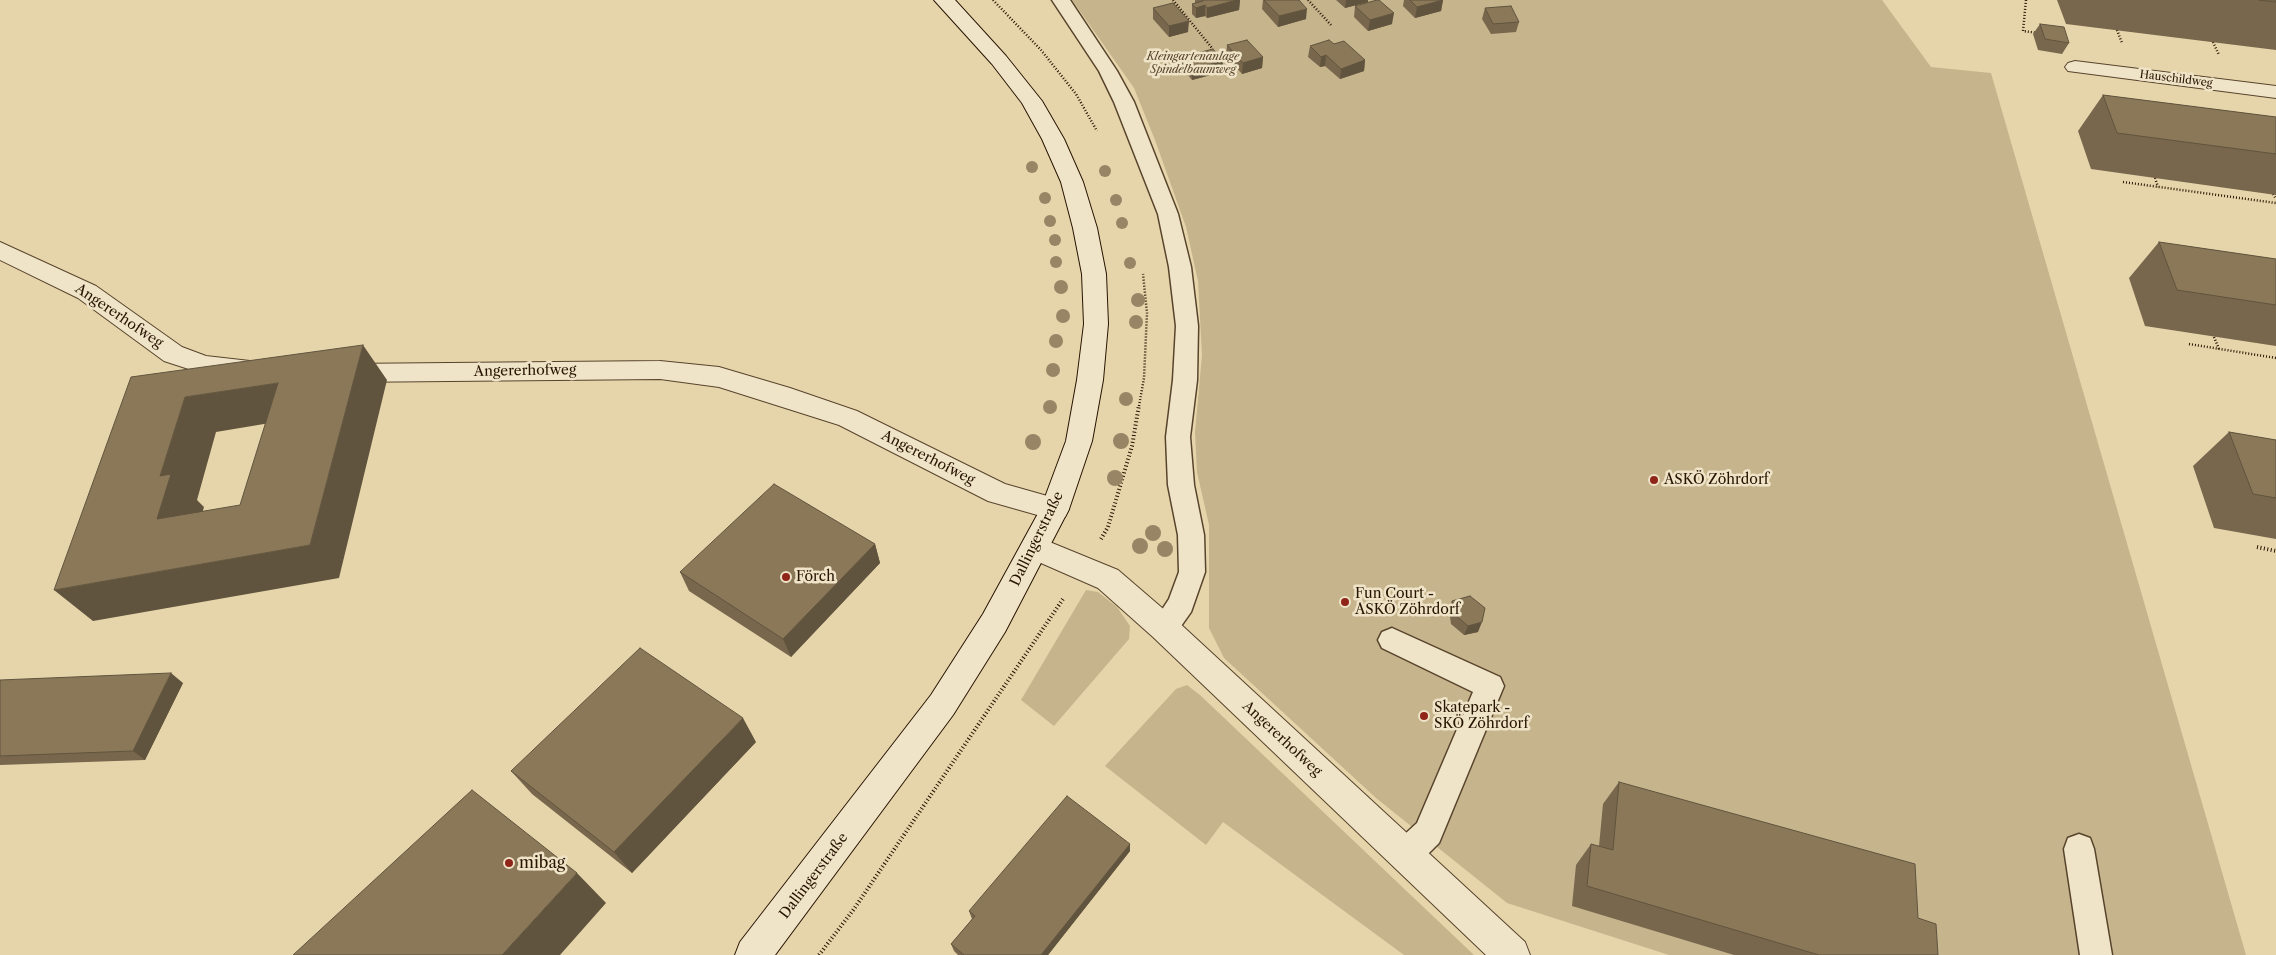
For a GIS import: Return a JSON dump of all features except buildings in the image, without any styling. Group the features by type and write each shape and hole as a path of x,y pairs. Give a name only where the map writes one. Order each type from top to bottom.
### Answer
{"street":[{"name":"Dallingerstraße","path":"753,955 942,705 994,623 1035,548 1055,509 1079,441 1090,380 1096,324 1095,284 1085,228 1072,182 1053,139 1031,101 999,60 944,0"},
{"name":"Hauschildweg","path":"2075,67 2276,92"},
{"name":"Angererhofweg","path":"0,250 87,292 174,354 204,365 272,372"},
{"name":"Angererhofweg","path":"319,374 660,370 719,377 782,395 848,418 998,493 1055,509"},
{"name":"Angererhofweg","path":"1035,548 1108,579 1164,628 1512,955"}],"lane":[{"path":"1061,0 1108,71 1124,102 1168,214 1180,267 1187,326 1185,380 1178,437 1181,485 1191,535 1192,572 1181,604 1164,628"},
{"path":"1392,640 1490,686 1428,832 1405,855"},
{"path":"2079,849 2096,955"}],"path":[{"path":"1173,0 1212,48"},
{"path":"1308,0 1331,25"},
{"path":"2117,30 2122,43"},
{"path":"2213,42 2219,55"},
{"path":"2155,178 2158,187"},
{"path":"2123,182 2276,203"},
{"path":"2274,194 2276,199"},
{"path":"2214,336 2219,349"},
{"path":"2189,344 2276,358"},
{"path":"2257,547 2276,551"}],"green space":[{"name":"ASKÖ Zöhrdorf","path":"1072,0 1882,0 1931,67 1991,73 2246,955 1669,955 1507,903 1376,798 1224,658 1209,628 1209,525 1197,472 1195,432 1202,355 1198,281 1186,227 1134,88"},
{"path":"1086,590 1098,592 1117,607 1130,626 1129,639 1054,726 1021,700"},
{"path":"1187,685 1200,695 1474,955 1404,955 1223,822 1206,845 1105,766 1176,689"}],"place":[{"name":"ASKÖ Zöhrdorf","path":"1654,480"},
{"name":"Förch","path":"786,577"},
{"name":"Fun Court - ASKÖ Zöhrdorf","path":"1345,602"},
{"name":"Skatepark - SKÖ Zöhrdorf","path":"1424,716"},
{"name":"mibag","path":"509,863"}],"park label":[{"name":"Kleingartenanlage Spindelbaumweg","path":"1193,63"}]}
